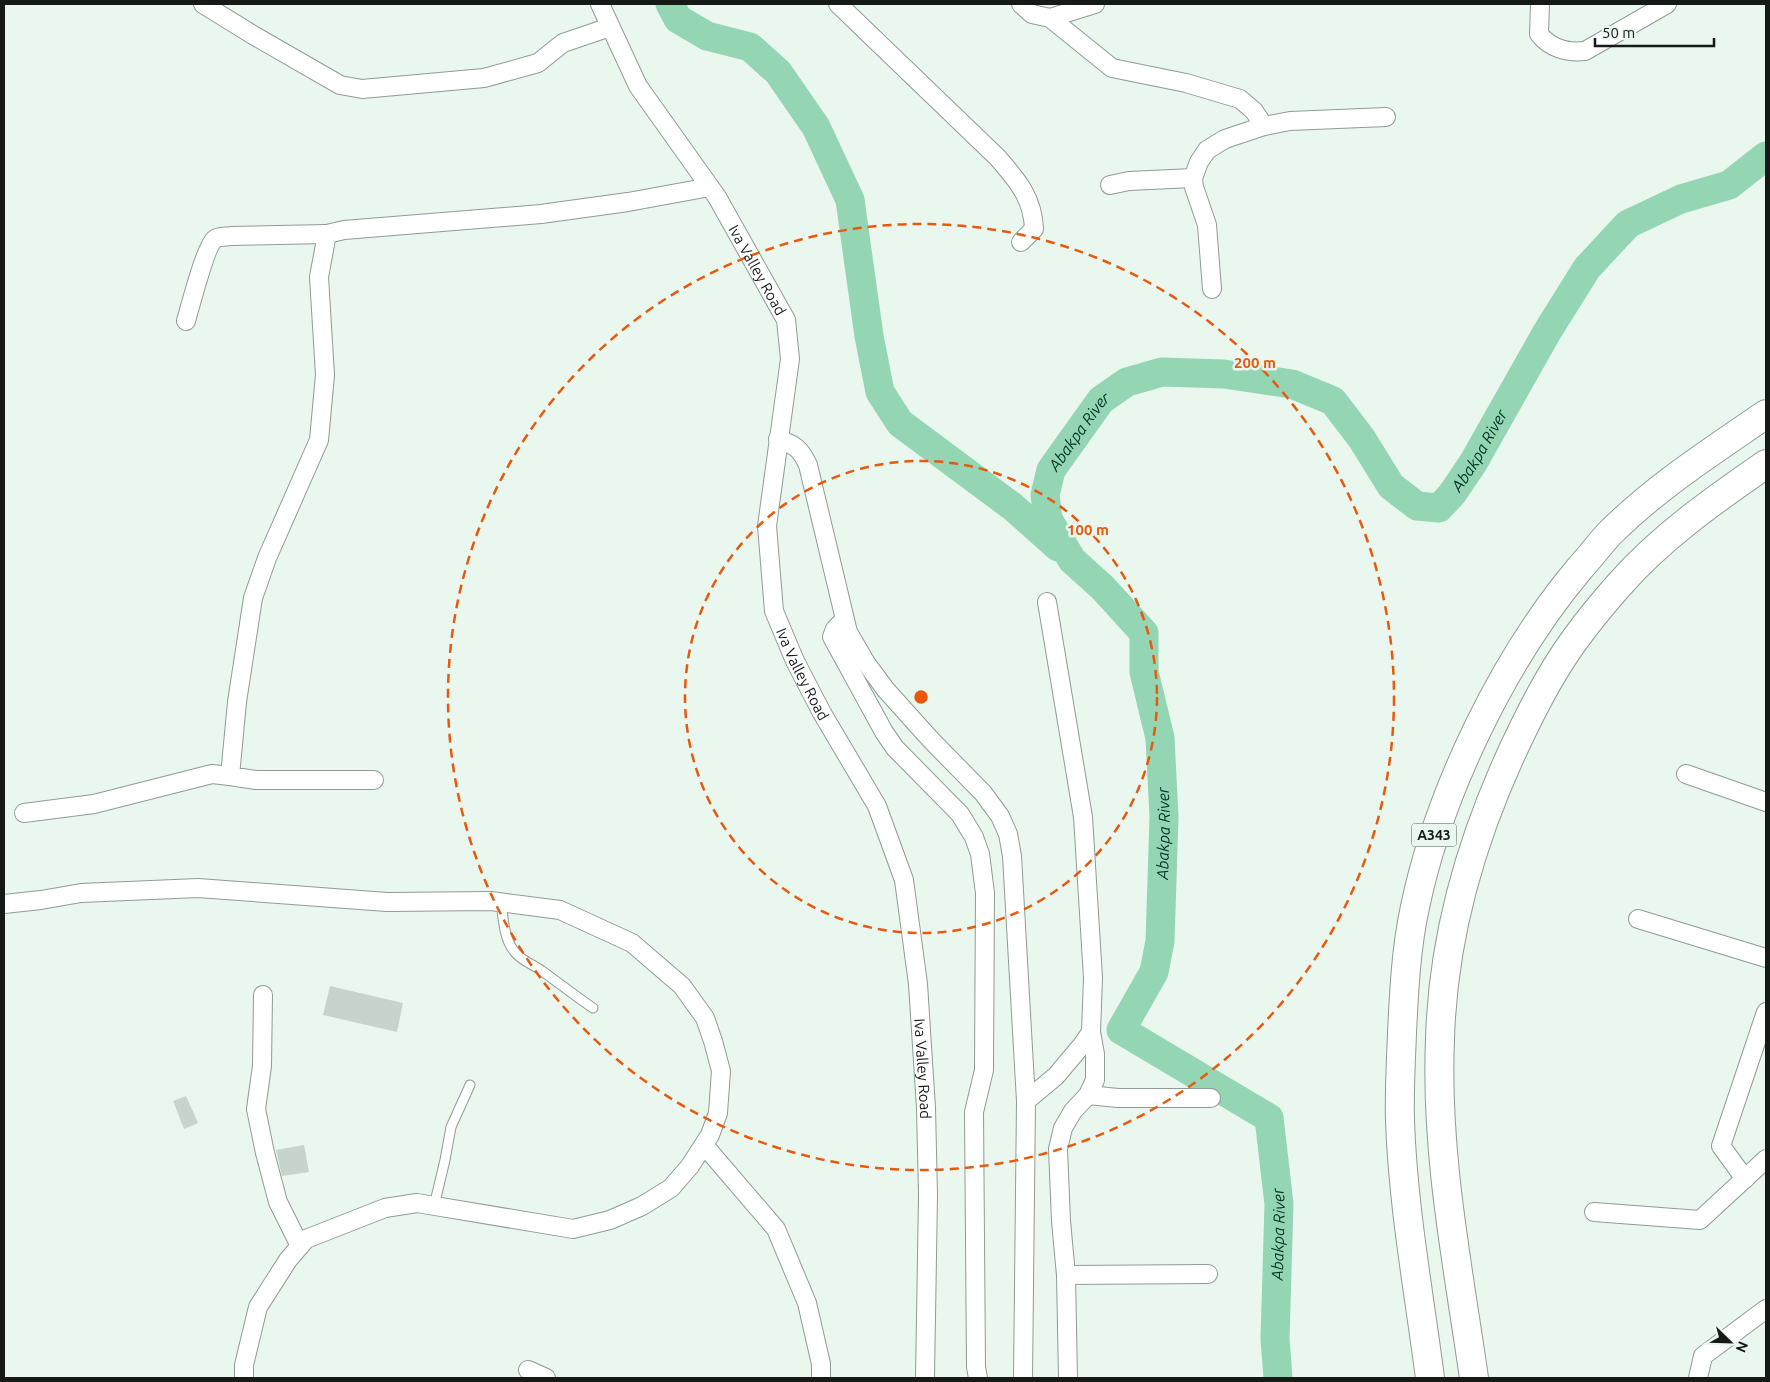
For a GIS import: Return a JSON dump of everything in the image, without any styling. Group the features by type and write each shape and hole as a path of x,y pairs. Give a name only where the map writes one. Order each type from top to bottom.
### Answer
{"highway":[{"name":"A343","path":"1430,1378 1406,1193 1400,1120 1405,974 1414,908 1429,848 1452,787 1481,724 1516,658 1558,594 1608,536 1660,488 1766,414"},
{"name":"A343","path":"1474,1378 1444,1166 1440,1097 1440,1038 1445,971 1459,900 1478,832 1508,760 1534,708 1576,638 1620,584 1665,540 1718,497 1766,464"}],"street":[{"path":"203,4 340,86 362,88 484,78 538,63 563,43 610,27"},
{"name":"Iva Valley Road","path":"600,4 638,86 717,197 786,320 790,359 767,526 774,611 794,661 822,713 877,806 904,880 918,984 926,1108 928,1195 925,1378"},
{"path":"838,4 998,158 1014,177 1024,191 1033,213 1034,229 1021,242"},
{"path":"1021,4 1032,14 1050,18 1112,68 1186,83 1240,100 1254,111 1264,126"},
{"path":"1050,18 1095,4"},
{"path":"1540,4 1538,34 1550,45 1572,52 1585,51 1667,4"},
{"path":"1212,289 1207,225 1194,187 1193,178 1199,162 1207,150 1225,139 1264,126 1290,121 1386,117"},
{"path":"1110,185 1129,181 1193,178"},
{"path":"186,321 205,257 213,240 216,238 326,234 344,230 541,214 628,202 710,187"},
{"path":"230,776 237,702 253,598 267,558 319,440 325,375 319,277 326,234"},
{"path":"778,439 791,443 801,451 808,465 848,632 886,690 931,740 983,793 1000,816 1008,834 1012,856 1026,1101 1023,1378"},
{"path":"1047,602 1083,817 1093,978 1091,1032 1095,1054 1095,1080 1088,1094 1063,1128 1058,1149 1061,1221 1066,1276 1068,1378"},
{"path":"844,620 834,628 832,637 884,732 895,748 960,814 974,837 980,854 985,893 984,1070 974,1112 976,1367 978,1378"},
{"path":"24,812 94,804 212,774 256,780 374,780"},
{"path":"1686,774 1766,802"},
{"path":"4,904 81,893 198,888 387,902 501,902 560,910 632,943 682,986 705,1018 722,1072 718,1113 704,1145 690,1166 671,1188 642,1206 610,1220 573,1228 417,1203 385,1208 306,1239 288,1260 258,1307 244,1365 244,1378"},
{"path":"1638,919 1766,958"},
{"path":"263,995 262,1066 256,1109 265,1154 278,1202 300,1246"},
{"path":"1745,1179 1721,1146 1766,1012"},
{"path":"1026,1101 1056,1076 1091,1032"},
{"path":"1088,1094 1118,1098 1211,1098"},
{"path":"704,1145 776,1230 807,1303 821,1364 820,1378"},
{"path":"1594,1212 1700,1220 1766,1159"},
{"path":"1066,1276 1208,1274"},
{"path":"1698,1378 1703,1356 1766,1310"},
{"path":"528,1370 546,1378"}],"lane":[{"path":"501,902 506,933 513,950 562,988 593,1008"},
{"path":"434,1206 445,1160 450,1127 470,1085"}],"building":[{"path":"330,986 403,1003 397,1032 323,1015"},
{"path":"186,1096 198,1123 184,1129 173,1101"},
{"path":"304,1145 309,1172 282,1176 276,1150"}],"waterway":[{"path":"670,4 678,19 707,36 750,47 778,72 816,127 850,200 869,336 880,392 900,423 1013,507 1058,547"},
{"name":"Abakpa River","path":"1278,1378 1275,1339 1279,1204 1269,1118 1121,1030 1154,972 1160,941 1164,817 1160,738 1144,672 1144,633 1103,588 1072,560 1048,519 1045,495 1051,470 1101,400 1127,382 1162,372 1224,374 1292,384 1333,401 1362,439 1391,486 1417,506 1439,508 1452,494 1473,463 1547,332 1587,268 1628,224 1681,199 1729,185 1766,156"}]}
